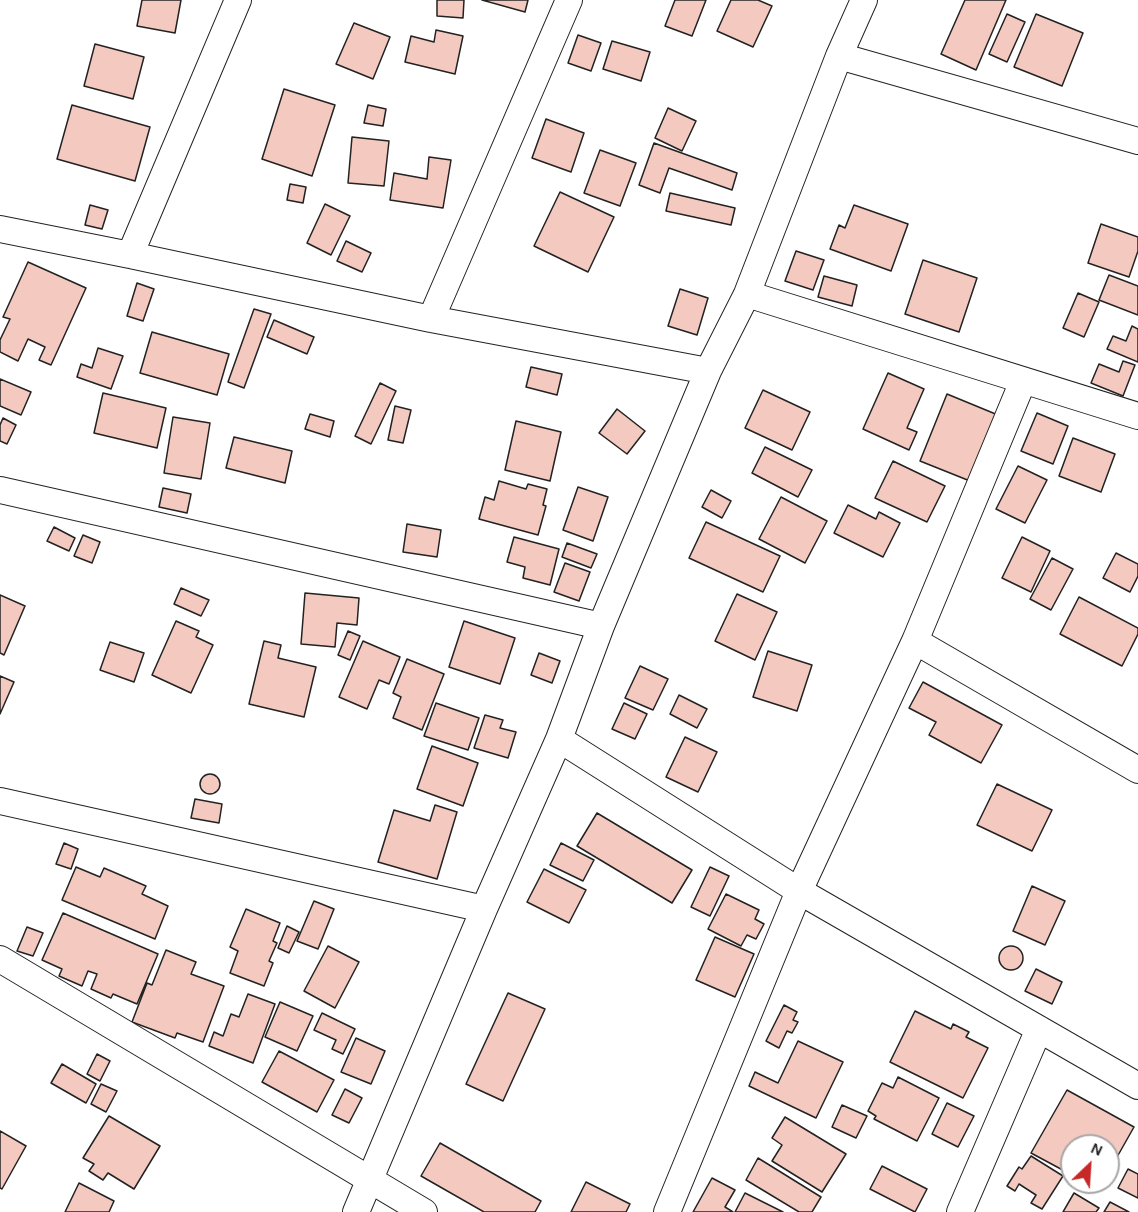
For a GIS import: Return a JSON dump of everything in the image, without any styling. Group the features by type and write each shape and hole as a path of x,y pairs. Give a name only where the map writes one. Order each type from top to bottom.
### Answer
{"street":[{"path":"130,255 238,0"},
{"path":"431,319 569,0"},
{"path":"356,1212 484,909 559,739 601,626 708,371 747,294 839,56 864,0"},
{"path":"839,56 1138,141"},
{"path":"0,229 431,319 708,371"},
{"path":"747,294 1138,416"},
{"path":"667,1212 799,891 915,640 1023,381"},
{"path":"0,490 601,626"},
{"path":"915,640 1138,770"},
{"path":"559,739 799,891 1138,1086"},
{"path":"0,801 484,909"},
{"path":"0,959 424,1212"},
{"path":"960,1212 1039,1029"}],"building":[{"path":"142,0 181,0 175,33 137,26"},
{"path":"437,0 464,0 463,18 437,16"},
{"path":"482,0 528,0 525,12"},
{"path":"675,0 706,0 692,36 665,26"},
{"path":"731,0 758,0 772,6 753,47 717,31"},
{"path":"965,0 1006,0 976,70 941,54"},
{"path":"1007,14 1025,22 1007,62 989,54"},
{"path":"1036,14 1083,33 1062,86 1014,67"},
{"path":"354,23 390,37 373,79 336,64"},
{"path":"436,30 463,36 455,74 405,62 411,36 434,42"},
{"path":"578,35 601,43 591,71 568,63"},
{"path":"612,41 650,52 641,81 603,69"},
{"path":"95,44 144,57 133,99 84,86"},
{"path":"284,89 335,105 312,176 262,159"},
{"path":"72,105 150,127 135,181 57,159"},
{"path":"368,105 386,109 383,126 364,123"},
{"path":"668,108 696,121 682,151 655,138"},
{"path":"546,119 584,133 571,172 532,158"},
{"path":"352,137 389,141 384,186 348,183"},
{"path":"654,143 737,173 732,190 669,168 660,193 639,185"},
{"path":"600,150 636,163 620,206 584,193"},
{"path":"429,157 451,160 443,208 390,200 394,173 427,179"},
{"path":"290,184 306,187 303,203 287,200"},
{"path":"560,192 614,217 588,272 534,246"},
{"path":"670,193 735,208 731,225 666,211"},
{"path":"325,204 350,216 331,255 307,243"},
{"path":"90,205 108,210 102,229 85,225"},
{"path":"854,205 908,224 891,271 830,249 839,225 845,228"},
{"path":"1101,224 1138,237 1138,251 1129,277 1088,263"},
{"path":"346,241 371,253 362,272 337,261"},
{"path":"796,251 824,260 813,290 785,281"},
{"path":"923,260 977,278 959,332 905,314"},
{"path":"28,262 86,288 51,365 39,360 45,347 28,339 18,361 0,352 0,340 10,319 3,317"},
{"path":"1109,275 1138,286 1138,315 1099,300"},
{"path":"824,276 857,285 852,306 818,297"},
{"path":"137,283 154,289 143,321 127,316"},
{"path":"680,289 708,298 697,335 668,326"},
{"path":"1078,293 1099,302 1084,337 1063,328"},
{"path":"254,309 271,314 244,388 228,382"},
{"path":"274,320 314,337 307,354 267,337"},
{"path":"1132,326 1138,329 1138,362 1107,349 1113,336 1126,341"},
{"path":"152,332 229,354 217,395 140,373"},
{"path":"98,348 123,356 111,389 77,377 81,364 92,368"},
{"path":"1123,361 1135,365 1123,396 1091,383 1099,364 1119,372"},
{"path":"531,367 562,374 557,395 526,387"},
{"path":"888,373 924,389 907,428 917,432 909,450 863,429"},
{"path":"0,379 31,392 21,415 0,406"},
{"path":"380,383 396,391 371,444 355,436"},
{"path":"763,390 810,412 792,450 745,428"},
{"path":"103,393 166,408 157,448 94,433"},
{"path":"947,394 998,415 970,481 920,461"},
{"path":"395,406 411,410 403,443 388,440"},
{"path":"617,409 645,431 627,454 599,433"},
{"path":"1037,413 1068,426 1053,464 1021,451"},
{"path":"310,414 334,421 330,437 305,429"},
{"path":"173,417 210,423 201,479 164,473"},
{"path":"3,418 16,425 7,444 0,441 0,425"},
{"path":"516,421 561,432 550,481 505,470"},
{"path":"234,437 292,451 285,483 226,468"},
{"path":"1073,438 1115,454 1101,492 1059,476"},
{"path":"765,447 812,470 798,497 752,473"},
{"path":"893,461 945,486 927,522 875,498"},
{"path":"1018,466 1047,480 1025,523 996,509"},
{"path":"499,481 526,489 528,484 547,489 543,505 546,506 538,535 479,519 485,497 494,500"},
{"path":"578,487 608,497 593,541 563,530"},
{"path":"163,488 191,494 187,513 159,507"},
{"path":"711,490 731,501 722,518 702,507"},
{"path":"781,497 827,521 805,563 759,539"},
{"path":"848,505 876,519 879,512 900,523 883,557 834,533"},
{"path":"706,522 780,556 763,592 689,558"},
{"path":"407,524 441,530 437,557 403,552"},
{"path":"54,527 75,538 69,551 47,541"},
{"path":"83,535 100,542 92,563 74,556"},
{"path":"514,537 559,549 550,585 523,578 525,567 507,562"},
{"path":"1022,537 1050,551 1031,592 1002,578"},
{"path":"567,543 597,554 591,568 562,557"},
{"path":"1116,553 1138,564 1138,576 1130,592 1103,578"},
{"path":"1052,558 1073,569 1051,610 1030,599"},
{"path":"565,563 590,572 579,601 554,592"},
{"path":"181,588 209,600 201,616 174,604"},
{"path":"305,593 359,598 357,625 337,623 335,647 301,644"},
{"path":"737,594 777,612 755,660 715,641"},
{"path":"0,595 25,606 4,655 0,653"},
{"path":"1079,597 1138,628 1138,634 1122,666 1060,634"},
{"path":"176,621 199,631 196,637 213,645 191,693 152,675"},
{"path":"464,621 515,638 500,684 449,667"},
{"path":"348,631 360,636 350,660 338,655"},
{"path":"264,641 281,645 278,658 316,667 304,717 249,704"},
{"path":"363,641 400,657 389,684 379,680 367,709 339,697"},
{"path":"110,642 144,653 134,682 100,670"},
{"path":"768,651 812,665 797,711 753,697"},
{"path":"539,653 560,661 552,683 531,675"},
{"path":"407,659 444,674 422,730 393,718 401,697 393,693"},
{"path":"640,666 668,679 653,710 625,698"},
{"path":"0,676 14,682 0,714"},
{"path":"923,682 1002,725 981,763 929,735 936,722 909,708"},
{"path":"679,695 707,709 697,728 670,714"},
{"path":"436,703 479,718 468,750 424,736"},
{"path":"624,703 647,714 635,739 612,729"},
{"path":"485,715 503,720 500,728 516,732 508,758 474,748"},
{"path":"685,737 717,752 698,792 666,777"},
{"path":"432,746 478,763 463,806 417,789"},
{"path":"206,774 214,774 220,780 220,788 214,794 206,794 200,788 200,780"},
{"path":"997,784 1052,810 1032,851 977,825"},
{"path":"195,799 222,804 219,823 191,818"},
{"path":"435,805 457,812 437,879 378,862 394,810 430,821"},
{"path":"597,813 692,870 672,903 577,846"},
{"path":"64,843 78,849 71,869 56,864"},
{"path":"561,843 594,860 583,881 550,865"},
{"path":"76,867 100,877 104,868 146,886 142,894 168,906 155,939 62,900"},
{"path":"710,867 729,876 710,916 691,907"},
{"path":"544,869 586,890 569,923 527,902"},
{"path":"1032,886 1065,901 1045,945 1013,931"},
{"path":"726,894 759,910 755,919 764,924 756,939 747,935 741,946 708,929"},
{"path":"314,901 334,909 318,949 297,941"},
{"path":"246,909 280,923 273,941 277,943 269,961 273,963 264,986 230,973 238,951 230,947"},
{"path":"63,913 158,954 137,1004 113,994 111,998 91,989 97,974 88,971 82,986 59,976 62,969 42,960"},
{"path":"287,926 299,932 289,953 278,948"},
{"path":"27,927 43,933 33,956 17,951"},
{"path":"715,937 754,954 735,997 696,980"},
{"path":"328,946 359,962 335,1008 304,991"},
{"path":"1011,946 1019,950 1023,958 1019,966 1011,970 1003,966 999,958 1003,950"},
{"path":"166,950 196,962 191,974 224,986 203,1042 177,1033 175,1038 132,1022 147,983 152,985"},
{"path":"1036,969 1062,982 1052,1004 1025,991"},
{"path":"508,993 545,1009 503,1101 466,1084"},
{"path":"248,994 275,1004 253,1063 209,1046 214,1032 223,1036 231,1014 239,1017"},
{"path":"280,1002 313,1016 297,1051 265,1037"},
{"path":"784,1005 797,1012 793,1020 798,1022 792,1033 787,1031 779,1048 766,1041"},
{"path":"915,1011 951,1029 953,1024 969,1032 966,1037 988,1048 963,1098 890,1062"},
{"path":"322,1013 355,1029 343,1054 332,1049 336,1040 314,1030"},
{"path":"356,1038 385,1051 371,1084 341,1072"},
{"path":"798,1041 843,1062 816,1118 749,1086 755,1072 778,1083"},
{"path":"279,1051 334,1080 317,1112 262,1082"},
{"path":"97,1054 110,1061 100,1081 87,1074"},
{"path":"62,1064 96,1084 86,1103 51,1083"},
{"path":"898,1077 939,1098 917,1141 874,1119 876,1116 868,1111 882,1083 893,1088"},
{"path":"101,1084 117,1091 106,1112 91,1104"},
{"path":"345,1089 362,1098 349,1123 332,1115"},
{"path":"1067,1090 1134,1127 1120,1152 1120,1134 1060,1134 1060,1169 1031,1153"},
{"path":"947,1103 974,1116 958,1147 932,1134"},
{"path":"842,1105 867,1116 856,1138 832,1127"},
{"path":"109,1116 160,1146 134,1189 108,1173 103,1180 89,1171 94,1164 83,1158"},
{"path":"785,1117 846,1154 822,1192 772,1161 782,1145 772,1138"},
{"path":"0,1131 26,1146 2,1189 0,1188"},
{"path":"440,1143 541,1201 535,1212 484,1212 421,1176"},
{"path":"1031,1156 1060,1174 1060,1181 1042,1209 1031,1203 1036,1195 1019,1184 1015,1191 1007,1186 1019,1167 1022,1169"},
{"path":"758,1158 821,1197 812,1212 799,1212 746,1180"},
{"path":"882,1166 927,1189 915,1212 870,1189"},
{"path":"1128,1169 1138,1174 1138,1198 1120,1189"},
{"path":"712,1178 735,1190 725,1207 733,1212 693,1212"},
{"path":"586,1182 630,1204 626,1212 571,1212"},
{"path":"79,1183 114,1201 109,1212 65,1212"},
{"path":"745,1193 783,1212 735,1212"},
{"path":"1073,1194 1099,1208 1096,1212 1063,1212"},
{"path":"1110,1202 1129,1212 1104,1212"}]}
